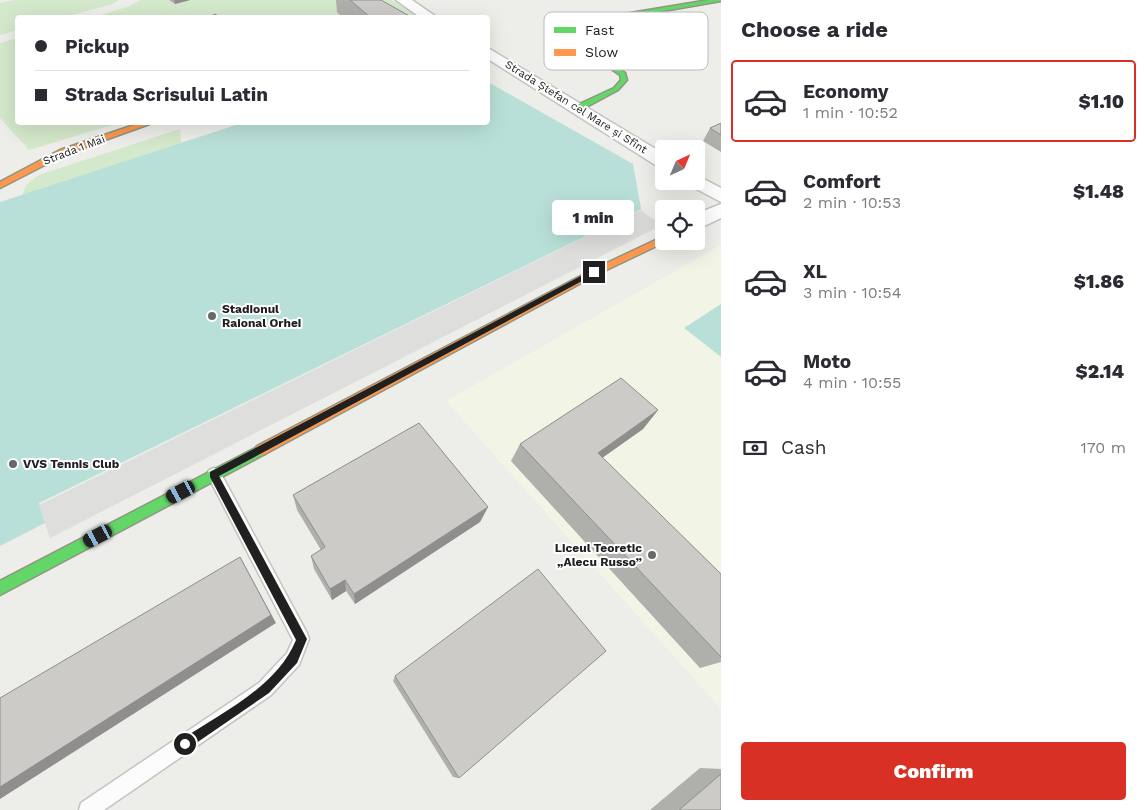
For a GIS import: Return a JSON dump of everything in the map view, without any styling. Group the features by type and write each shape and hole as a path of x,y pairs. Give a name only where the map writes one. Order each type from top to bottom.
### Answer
{"street":[{"path":"404,0 426,15"},
{"path":"648,12 720,0"},
{"name":"Strada Ștefan cel Mare și Sfînt","path":"490,54 655,156"},
{"path":"576,108 616,89 624,80 623,74 617,70"},
{"name":"Strada 1 Mai","path":"0,185 63,152 143,125"},
{"path":"705,186 721,196"},
{"path":"705,218 721,210"},
{"path":"0,588 594,272 655,243"}],"lane":[{"path":"88,810 266,689 294,660 302,639 214,474"}],"shaded area":[{"name":"Stadionul Raional Orhei","path":"490,83 633,164 641,209 39,503 45,523 0,546 0,202 236,125 490,125"},
{"path":"640,210 655,220 655,229 50,538 39,505"},
{"name":"Liceul Teoretic „Alecu Russo”","path":"721,245 721,709 446,401"},
{"path":"721,304 721,357 684,328"}],"green space":[{"path":"14,0 119,0 113,4 72,15 15,15 15,31 0,35 0,3"},
{"path":"141,0 391,0 417,15 101,15 127,7"},
{"path":"15,39 15,125 112,125 29,150 0,118 0,43"},
{"path":"180,129 181,143 22,196 26,185 39,175"}],"building":[{"path":"350,0 381,0 408,15 368,15"},
{"path":"721,123 721,135 710,128"},
{"path":"621,378 658,410 598,453 721,574 721,657 520,444"},
{"path":"419,423 488,507 354,594 345,580 330,589 311,556 325,547 293,495"},
{"path":"240,557 271,615 0,787 0,698"},
{"path":"538,569 606,651 459,778 395,676"},
{"path":"721,774 721,810 679,810"}],"traffic: fast":[{"path":"648,12 720,0"},
{"path":"576,109 616,89 624,80 623,74 617,70"},
{"path":"0,588 261,450"}],"traffic: slow":[{"path":"0,185 63,152 143,125"},
{"path":"261,450 595,272 655,243"}],"place":[{"name":"Stadionul Raional Orhei","path":"212,316"},
{"name":"VVS Tennis Club","path":"13,464"},
{"name":"Liceul Teoretic „Alecu Russo”","path":"652,555"}],"route":[{"path":"185,744 266,689 294,660 302,639 214,474 594,272"}]}
